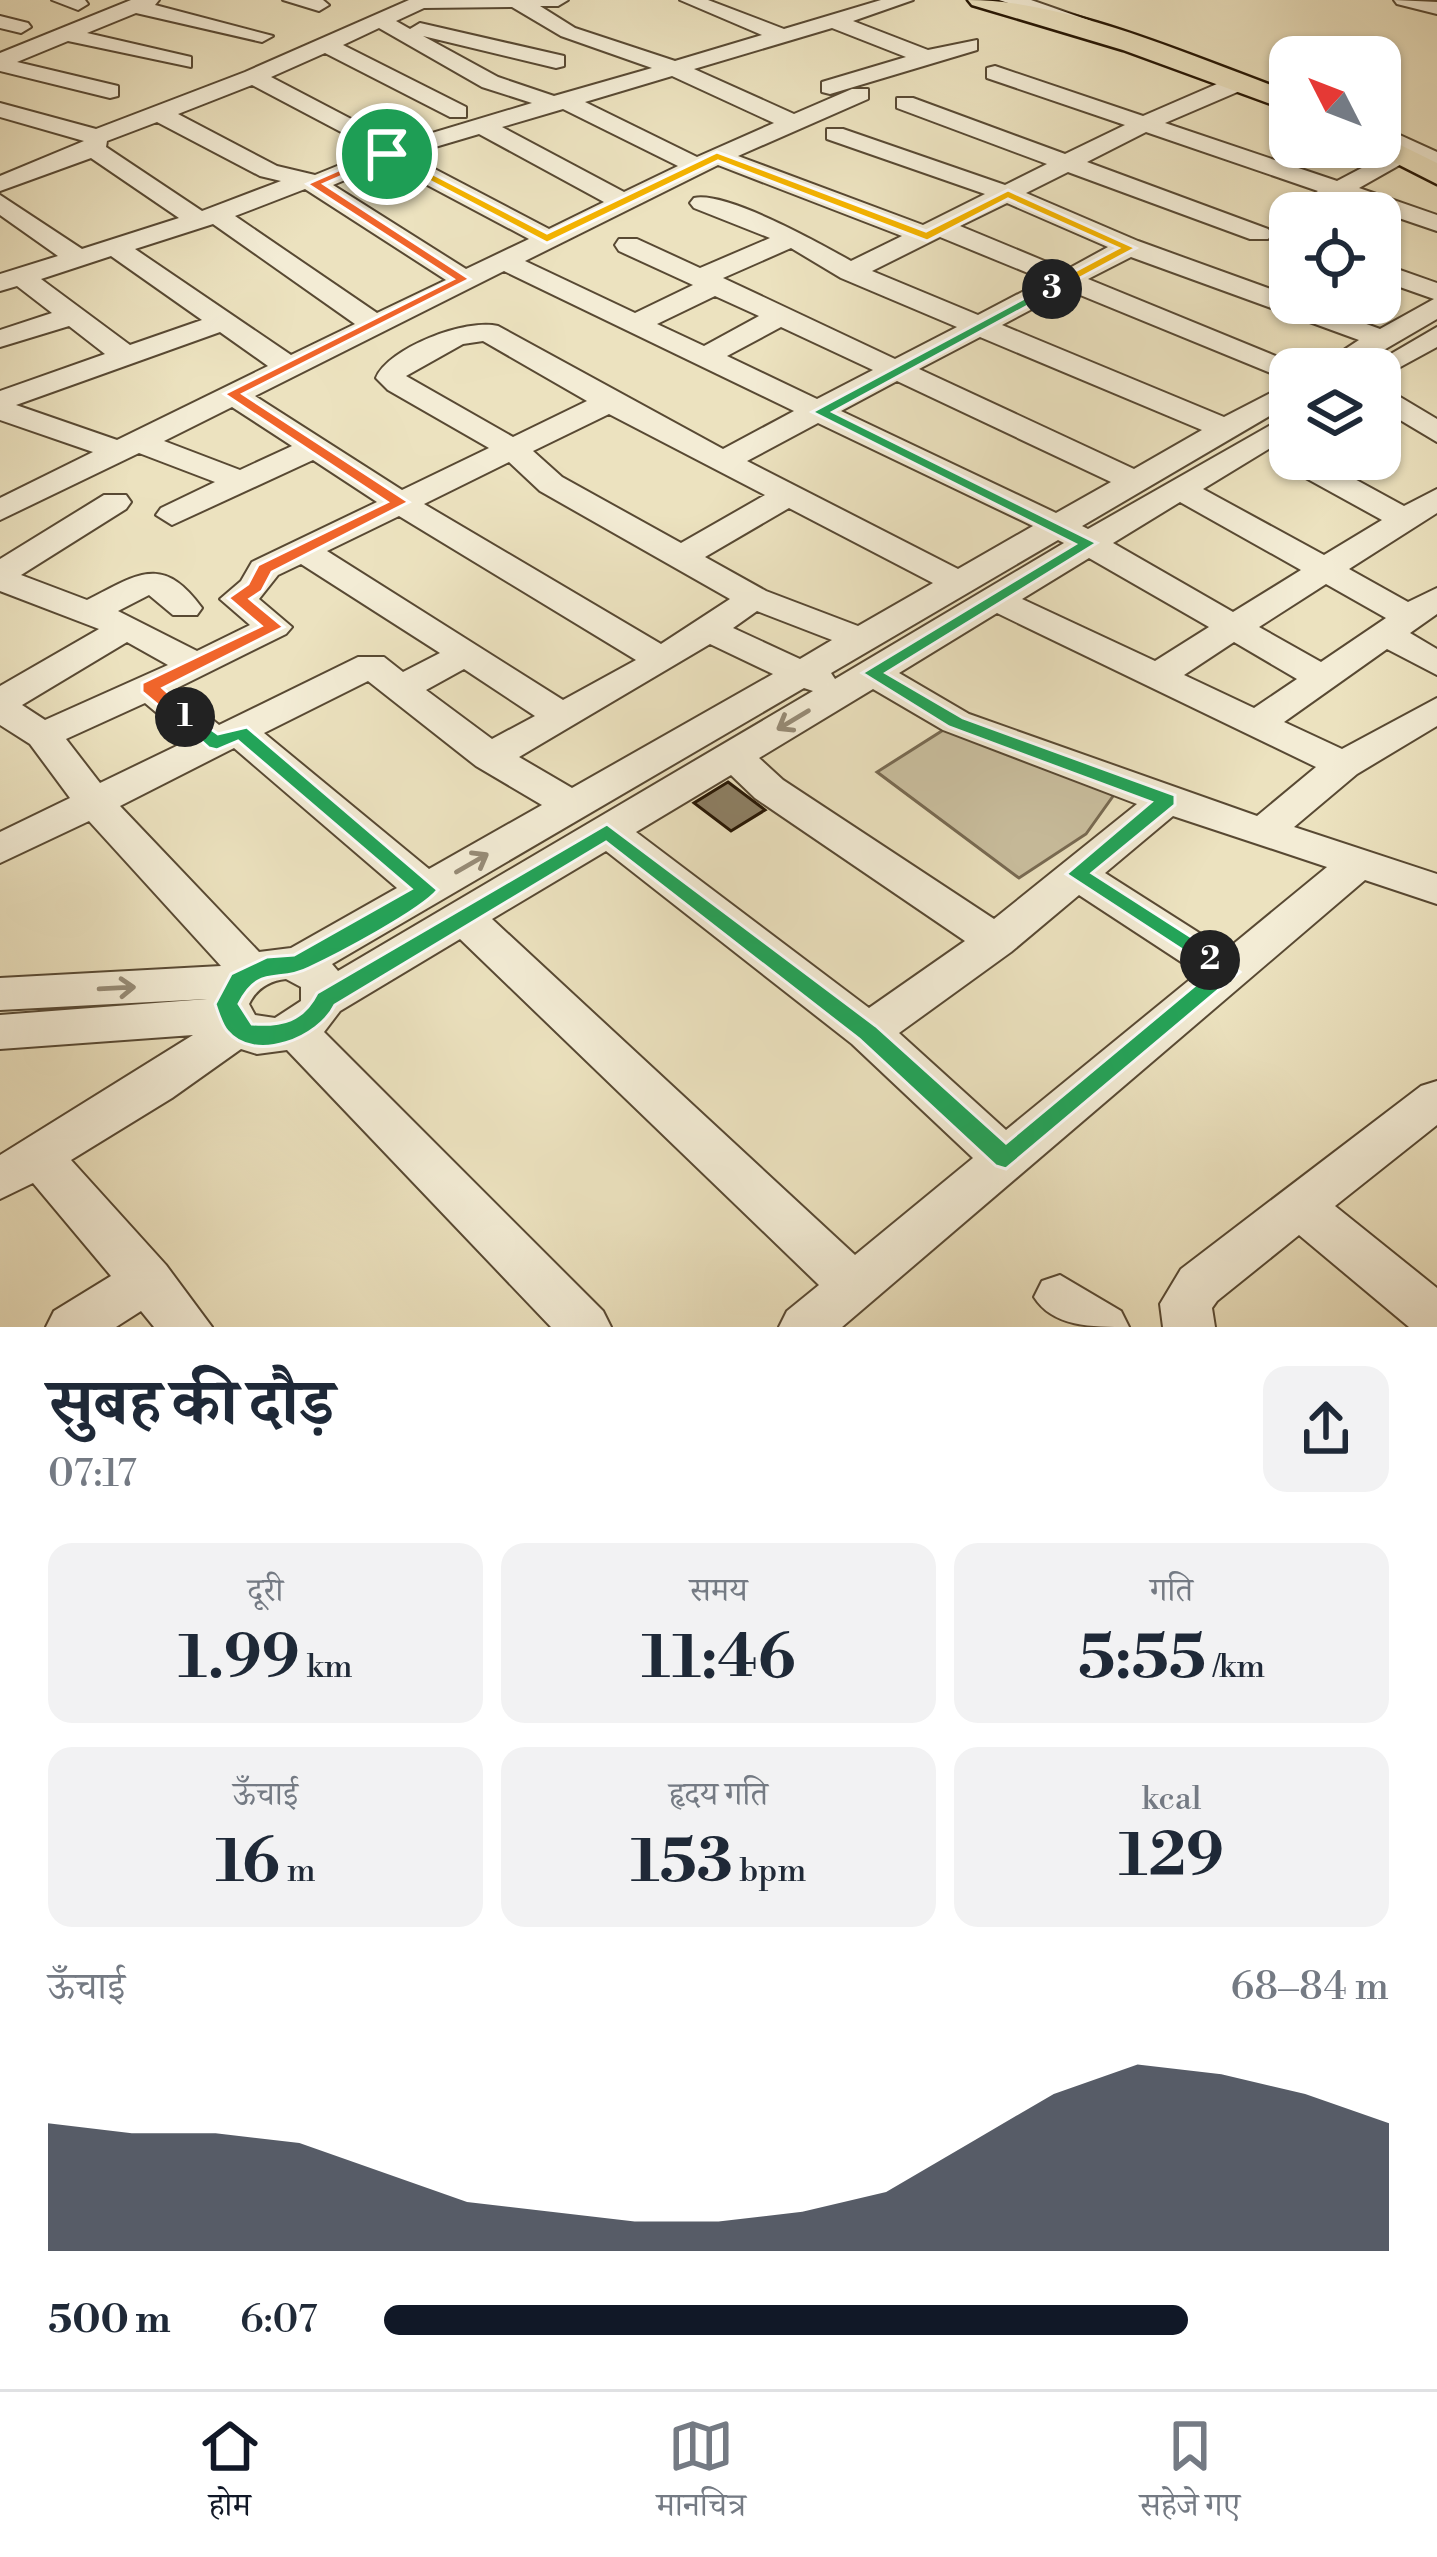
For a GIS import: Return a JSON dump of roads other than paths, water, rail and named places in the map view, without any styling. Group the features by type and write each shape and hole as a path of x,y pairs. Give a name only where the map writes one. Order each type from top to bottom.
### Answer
{"main road":[{"path":"981,0 1132,44 1269,94"},
{"path":"1049,1 1269,80"},
{"path":"1401,130 1437,146"},
{"path":"1401,153 1437,175"}],"street":[{"path":"293,0 319,5"},
{"path":"0,184 420,1 558,0"},
{"path":"690,0 783,36"},
{"path":"377,145 446,136 903,0"},
{"path":"1010,0 1269,81"},
{"path":"1404,0 1437,8"},
{"path":"7,28 76,1"},
{"path":"448,1 568,32 673,68 792,122"},
{"path":"517,1 568,32"},
{"path":"0,62 142,3 262,35"},
{"path":"380,20 556,61"},
{"path":"380,20 522,95 558,102 707,161 935,232 1068,280 1269,363"},
{"path":"833,21 926,57"},
{"path":"66,34 183,62"},
{"path":"327,45 458,112"},
{"path":"765,111 969,45"},
{"path":"490,82 612,47"},
{"path":"0,62 110,91"},
{"path":"999,73 1159,117 1345,182 1437,223"},
{"path":"253,77 547,238"},
{"path":"850,272 1159,117 1240,82"},
{"path":"0,510 547,238 860,94"},
{"path":"10,279 310,182 336,160 419,124 522,95"},
{"path":"905,103 1269,234"},
{"path":"0,110 95,143 374,324"},
{"path":"162,115 269,170 310,182 463,279"},
{"path":"419,124 446,136"},
{"path":"480,125 623,202"},
{"path":"835,134 1008,194 1129,248 1384,338 1429,342"},
{"path":"1401,149 1437,161"},
{"path":"269,170 313,155 336,160"},
{"path":"1328,192 1360,168"},
{"path":"703,202 793,238 850,272 979,328 1266,439 1406,520"},
{"path":"0,203 78,257"},
{"path":"1197,272 1269,236"},
{"path":"635,324 793,238"},
{"path":"628,245 1135,482"},
{"path":"115,247 286,366"},
{"path":"723,461 1129,248"},
{"path":"504,260 1073,534 1322,678"},
{"path":"10,279 127,357"},
{"path":"1401,279 1437,292"},
{"path":"1367,348 1437,307"},
{"path":"704,357 781,316"},
{"path":"0,339 69,317"},
{"path":"0,405 224,322"},
{"path":"959,583 609,402 488,332 456,336 393,371 398,384 513,449 551,484 684,555 857,668 956,722 1354,866 1437,890"},
{"path":"1401,357 1429,342"},
{"path":"232,394 662,660"},
{"path":"43,735 274,627 237,598 255,587 264,569 609,402"},
{"path":"0,405 242,482"},
{"path":"1401,408 1437,433"},
{"path":"707,629 802,672 857,668 995,599 1135,482 1266,439"},
{"path":"590,819 734,755 857,668 959,583 1180,489 1266,439"},
{"path":"172,515 317,446"},
{"path":"1180,489 1411,616 1437,664"},
{"path":"684,555 788,495"},
{"path":"1158,675 1437,499"},
{"path":"6,585 115,502"},
{"path":"302,550 562,716"},
{"path":"90,612 152,580 185,608"},
{"path":"6,585 128,627 196,666"},
{"path":"490,757 662,660 754,598"},
{"path":"995,599 1343,764"},
{"path":"1258,723 1411,616"},
{"path":"128,627 0,705 43,735 263,1036 310,1015 445,903"},
{"path":"401,688 466,654"},
{"path":"0,849 371,665 490,757 590,819 868,1032 1006,1159"},
{"path":"298,964 445,903 590,819 802,672 857,668"},
{"path":"149,687 228,737 445,903 854,1286"},
{"path":"1262,833 1343,764 1437,710"},
{"path":"734,755 769,790 996,941"},
{"path":"868,1032 996,941 1167,800"},
{"path":"805,1327 1354,866"},
{"path":"1077,874 1228,972"},
{"path":"186,1327 148,1280 20,1168 156,1085 240,999 283,963 298,964 321,977 310,1015"},
{"path":"0,994 240,999"},
{"path":"0,1032 240,999"},
{"path":"310,1015 585,1327"},
{"path":"1189,1327 1186,1304 1199,1285 1299,1205 1433,1109"},
{"path":"1299,1205 1437,1319"},
{"path":"72,1327 148,1280"},
{"path":"1060,1297 1102,1327"}]}
